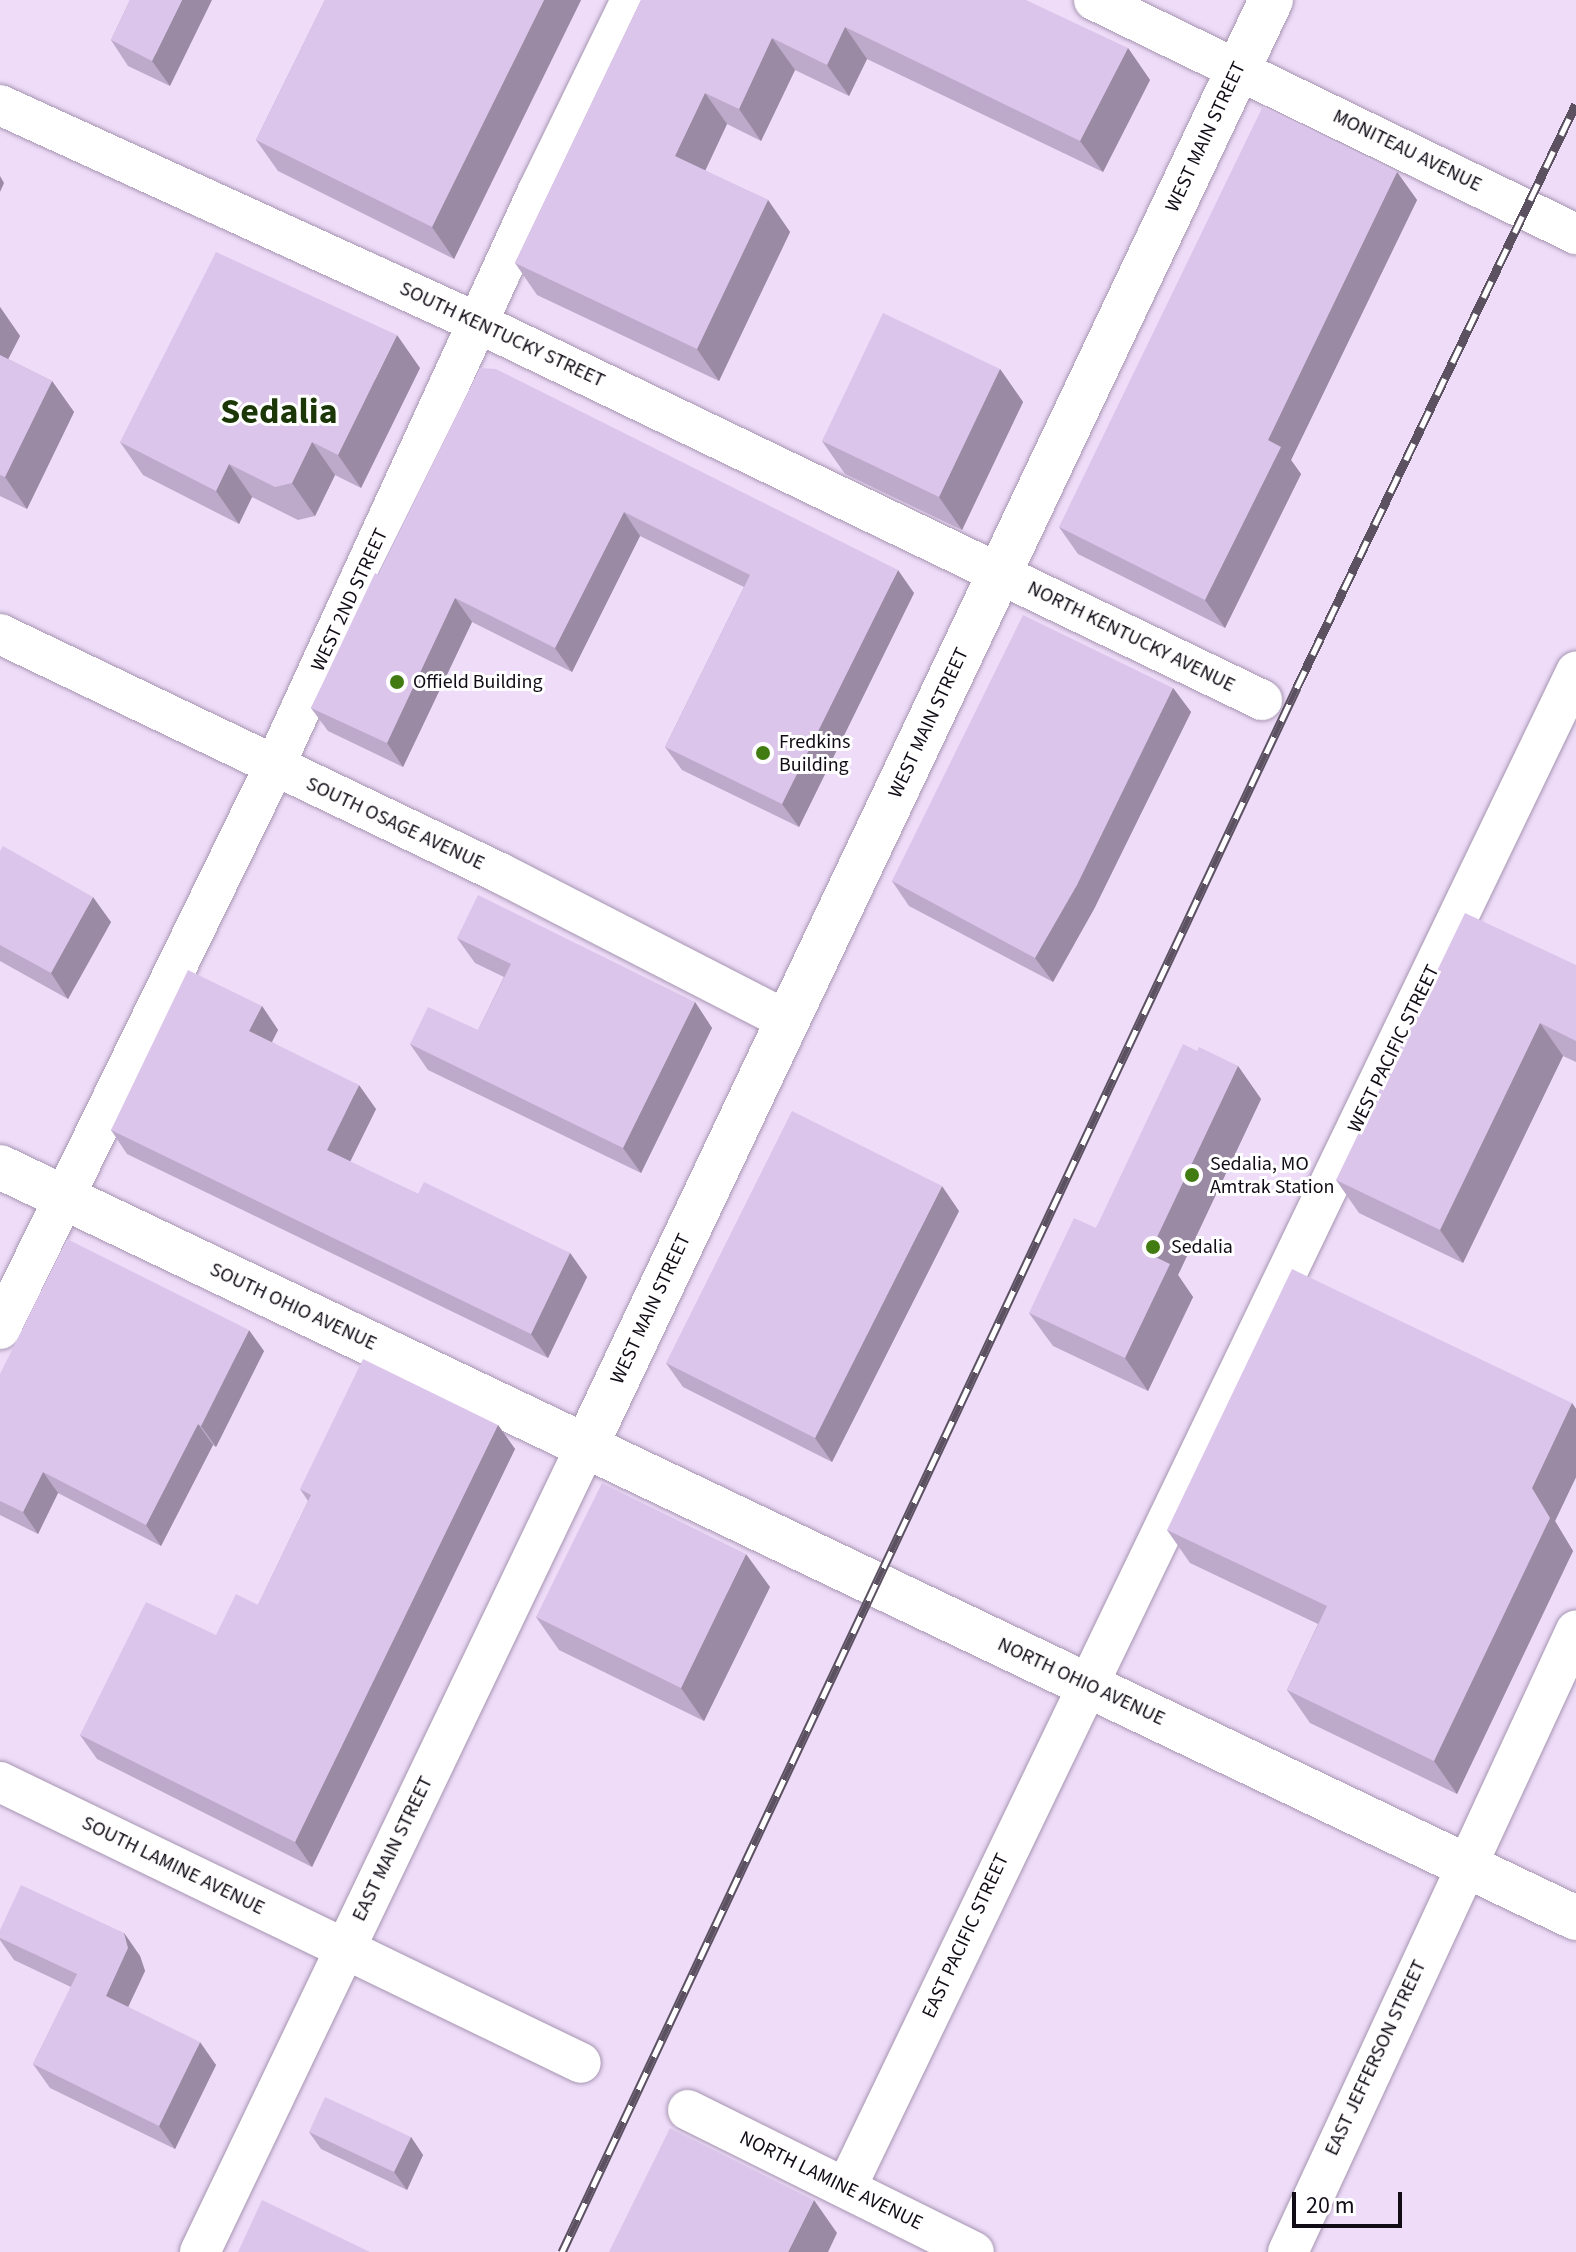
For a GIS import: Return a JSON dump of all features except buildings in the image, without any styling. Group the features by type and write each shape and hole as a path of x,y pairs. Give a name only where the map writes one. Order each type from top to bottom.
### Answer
{"main road":[{"name":"WEST MAIN STREET","path":"586,1446 1271,0"},
{"name":"SOUTH OHIO AVENUE","path":"0,1167 586,1446"},
{"name":"NORTH OHIO AVENUE","path":"586,1446 1576,1918"}],"street":[{"name":"WEST 2ND STREET","path":"0,1329 274,767 478,323 631,0"},
{"name":"MONITEAU AVENUE","path":"1094,0 1576,234"},
{"name":"SOUTH KENTUCKY STREET","path":"0,105 478,323 1000,574"},
{"name":"NORTH KENTUCKY AVENUE","path":"1000,574 1262,700"},
{"name":"SOUTH OSAGE AVENUE","path":"0,634 500,873 788,1021"},
{"name":"WEST PACIFIC STREET","path":"1086,1684 1576,672"},
{"name":"EAST MAIN STREET","path":"200,2252 586,1446"},
{"name":"EAST JEFFERSON STREET","path":"1288,2252 1576,1630"},
{"name":"EAST PACIFIC STREET","path":"846,2188 1086,1684"},
{"name":"SOUTH LAMINE AVENUE","path":"0,1782 345,1950"},
{"path":"345,1950 581,2063"},
{"name":"NORTH LAMINE AVENUE","path":"688,2110 846,2188 952,2247"}],"railway":[{"path":"562,2252 1297,687 1576,104"}],"place":[{"name":"Offield Building","path":"397,682"},
{"name":"Fredkins Building","path":"763,753"},
{"name":"Sedalia, MO Amtrak Station","path":"1192,1175"},
{"name":"Sedalia","path":"1153,1247"}],"district":[{"name":"Sedalia","path":"279,412"}]}
